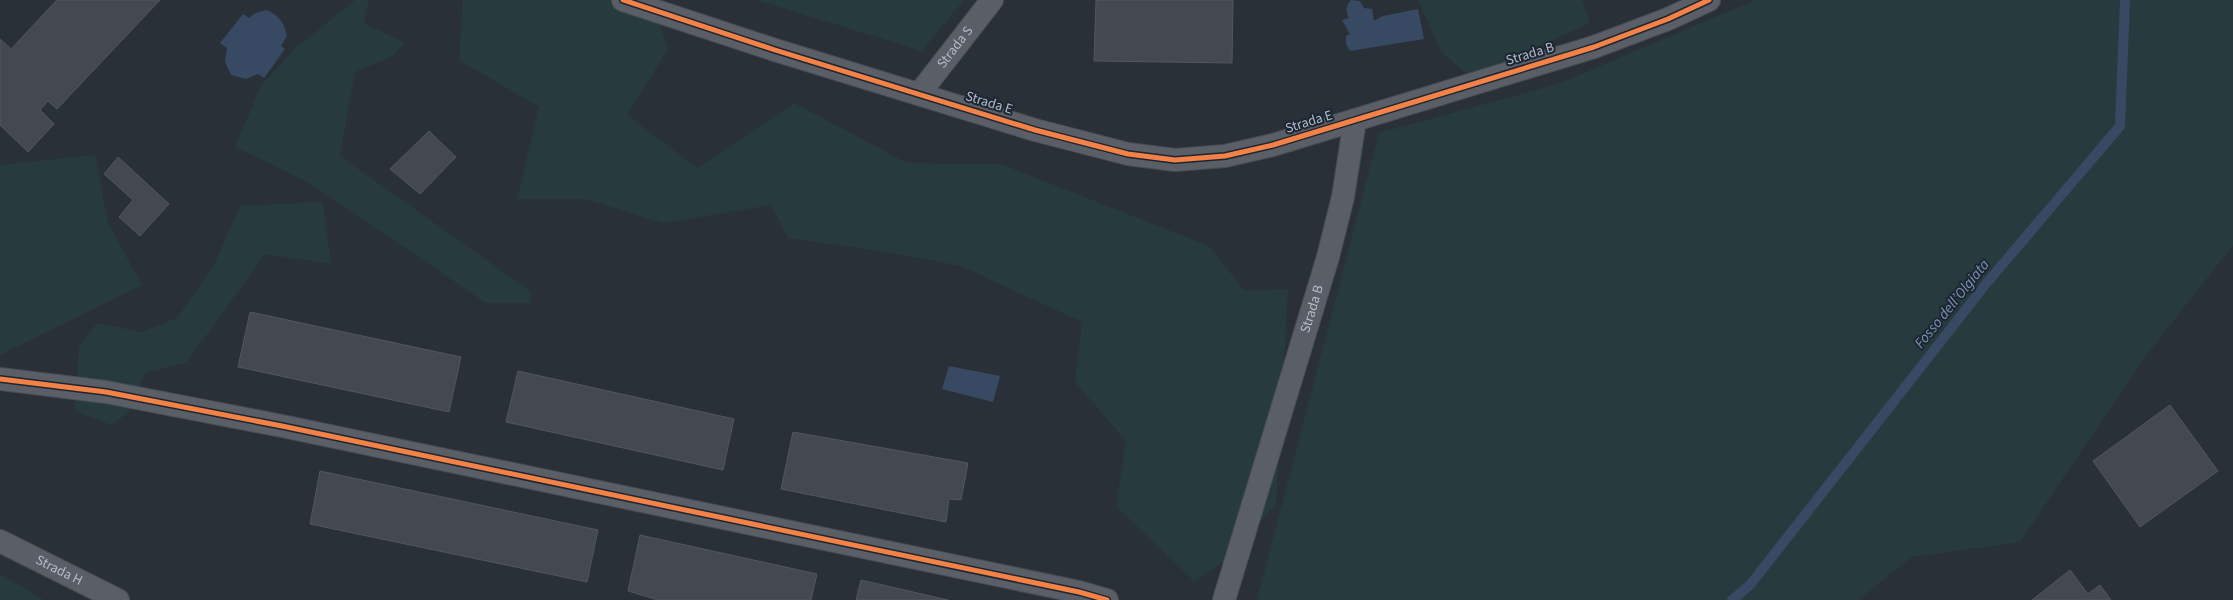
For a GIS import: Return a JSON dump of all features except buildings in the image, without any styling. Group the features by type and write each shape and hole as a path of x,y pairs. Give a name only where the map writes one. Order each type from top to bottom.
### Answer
{"street":[{"name":"Strada E","path":"623,0 775,50 1035,130 1128,154 1175,160 1225,156 1273,145 1355,120"},
{"name":"Strada S","path":"919,94 992,0"},
{"name":"Strada B","path":"1224,600 1328,257 1343,197 1355,120 1594,47 1668,19 1709,0"},
{"path":"0,379 106,392 282,426 1072,590 1107,600"},
{"name":"Strada H","path":"0,541 118,600"}],"green space":[{"path":"355,0 369,0 364,23 405,43 393,56 355,72 340,156 530,291 532,303 486,303 308,182 235,147 261,85 297,47"},
{"path":"463,0 651,0 668,49 627,115 698,168 794,103 907,163 1001,164 1209,246 1245,291 1288,289 1276,504 1228,559 1194,581 1116,506 1126,441 1075,382 1082,322 961,266 887,252 788,238 771,205 663,223 585,199 517,199 539,107 459,60"},
{"path":"756,0 964,0 922,51"},
{"path":"1418,0 1582,0 1590,23 1470,78 1441,51"},
{"path":"1755,0 2233,0 2233,245 2142,361 2020,542 1912,557 1858,600 1257,600 1379,133 1558,84"},
{"path":"95,155 108,223 142,285 0,355 0,165"},
{"path":"323,202 331,264 265,254 187,362 145,373 128,413 111,425 75,411 79,347 97,323 142,332 177,318 214,265 240,206"},
{"path":"0,574 44,600 0,600"}],"water":[{"path":"1351,0 1360,1 1364,8 1372,9 1374,21 1383,16 1418,9 1424,39 1350,51 1346,44 1346,36 1350,34 1342,20 1349,18 1347,9"},
{"path":"267,10 281,20 287,36 281,46 285,49 264,78 258,74 246,79 231,75 225,62 227,48 220,43 243,14 249,18 255,13"},
{"path":"949,366 1000,376 993,402 942,389"}],"waterway":[{"name":"Fosso dell’Olgiata","path":"1732,600 1750,585 1985,285 2120,126 2125,0"}],"cycle path":[{"path":"623,0 775,50 1035,130 1128,154 1175,160 1225,156 1273,145 1594,47 1668,19 1709,0"},
{"path":"0,379 106,392 282,426 1079,592 1107,600"}]}
